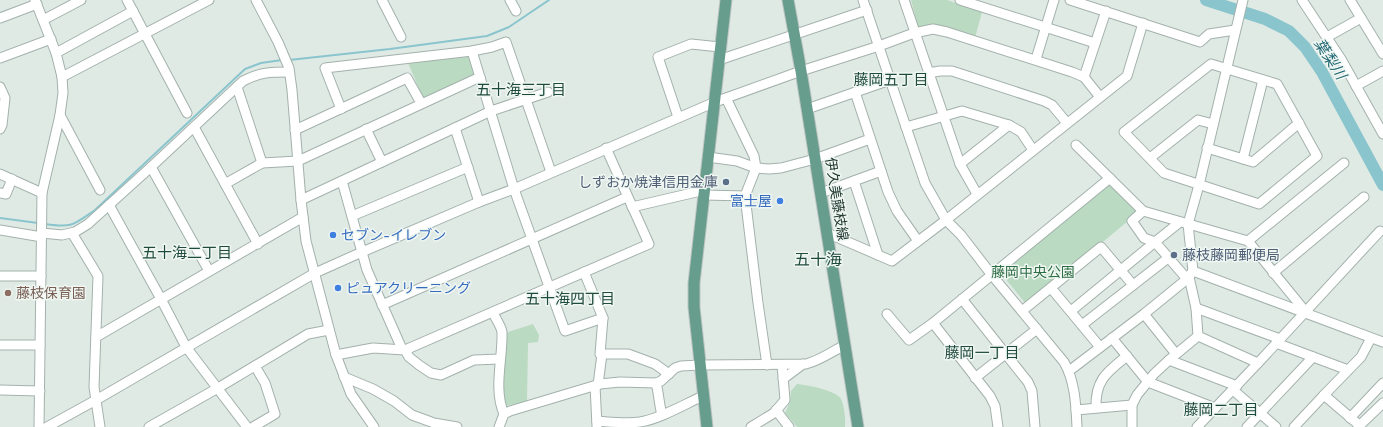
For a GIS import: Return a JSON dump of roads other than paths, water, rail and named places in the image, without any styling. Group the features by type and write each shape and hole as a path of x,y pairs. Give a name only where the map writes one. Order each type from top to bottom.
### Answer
{"main road":[{"path":"707,427 694,307 694,283 726,0"},
{"name":"伊久美藤枝線","path":"790,1 858,427"}],"street":[{"path":"43,20 81,0"},
{"path":"127,0 187,113"},
{"path":"62,77 210,0"},
{"path":"256,0 283,52 289,70 306,241 328,330 351,394 374,427"},
{"path":"382,0 401,37"},
{"path":"510,0 516,11"},
{"path":"863,0 925,183 946,220 961,235 991,274 1064,362 1069,371 1076,410 1077,427"},
{"path":"904,0 914,33 960,164 977,194"},
{"path":"960,0 1095,43"},
{"path":"1036,60 1054,0"},
{"path":"1070,0 1200,42 1209,34 1236,30"},
{"path":"1198,336 1196,308 1190,276 1184,223 1199,185 1243,0"},
{"path":"1302,0 1327,37 1383,134"},
{"path":"1350,0 1383,54"},
{"path":"0,18 36,2 56,53 62,77 63,93 60,115 42,192 40,427"},
{"path":"719,60 867,10"},
{"path":"56,53 133,11"},
{"path":"1084,77 1106,11"},
{"path":"1327,37 1361,18"},
{"path":"827,233 892,261 1127,76 1143,23"},
{"path":"47,427 315,273 714,102 801,70 879,46 914,33 932,29 947,32 1072,72 1084,77 1100,97"},
{"path":"0,58 50,39"},
{"path":"341,109 326,68 472,51 492,47 506,42 550,172"},
{"path":"678,117 658,57 691,44 720,47"},
{"path":"472,51 514,189 565,331 603,318"},
{"path":"1211,64 1263,80 1277,84 1317,156 1259,204 1164,173 1124,132 1211,64"},
{"path":"0,230 42,235 62,235 72,233 88,224 109,206 243,81 266,72 289,70"},
{"path":"928,74 940,71 952,71 1044,101 1052,105 1067,123"},
{"path":"1356,86 1383,71"},
{"path":"225,184 262,163 298,161 480,77"},
{"path":"295,130 407,78 421,103"},
{"path":"807,109 890,80"},
{"path":"1243,159 1263,80"},
{"path":"0,87 5,98 1,126"},
{"path":"237,87 262,163"},
{"path":"301,200 490,111 548,92"},
{"path":"855,92 888,192 897,211 918,241"},
{"path":"726,98 754,156 756,168 745,196 767,365"},
{"path":"906,127 943,115 962,111 1009,125 1021,132 1033,150"},
{"path":"60,115 100,190"},
{"path":"1150,158 1198,120 1213,124"},
{"path":"1207,148 1253,162 1298,123"},
{"path":"960,164 1009,125"},
{"path":"194,127 258,244"},
{"path":"455,128 479,202"},
{"path":"366,129 382,162"},
{"path":"708,157 737,161 756,168 781,168 815,159 870,139"},
{"path":"1076,145 1143,210 1248,242 1305,312"},
{"path":"336,355 372,348 404,350 649,244 606,148"},
{"path":"1248,242 1344,163"},
{"path":"151,167 209,271"},
{"path":"352,216 468,167"},
{"path":"820,193 881,171"},
{"path":"0,174 42,192"},
{"path":"887,314 909,340 933,323 1110,178"},
{"path":"0,193 6,194 12,179"},
{"path":"342,181 367,270 382,305 404,350 409,357 419,366 432,373 441,375 474,360 500,359"},
{"path":"854,181 878,255"},
{"path":"632,207 704,192 745,196"},
{"path":"382,305 628,197"},
{"path":"1273,273 1364,197"},
{"path":"109,206 186,347 248,427"},
{"path":"1143,210 1132,221 1144,238 1155,242 1168,258 1190,276 1305,312 1383,342"},
{"path":"96,337 303,217"},
{"path":"1071,311 1155,242 1184,223"},
{"path":"1197,427 1380,231"},
{"path":"72,233 98,276 94,387 100,427"},
{"path":"1022,311 1101,247 1133,285"},
{"path":"1082,325 1168,258"},
{"path":"584,272 603,318 600,354 602,354 596,386 597,424 643,424 703,396"},
{"path":"0,276 41,276"},
{"path":"1069,371 1144,314 1190,276"},
{"path":"1051,288 1100,347"},
{"path":"962,299 1028,382 1032,391 1035,427"},
{"path":"1196,308 1278,341 1313,358 1348,370"},
{"path":"493,312 502,331 499,384 502,410 504,414"},
{"path":"1144,314 1172,357 1235,388 1276,427"},
{"path":"933,323 990,396 995,406 998,427"},
{"path":"975,378 1037,329"},
{"path":"149,427 308,334 328,330"},
{"path":"1132,427 1132,405 1137,396 1172,357 1198,336"},
{"path":"1198,336 1258,363"},
{"path":"1112,338 1148,382 1215,408"},
{"path":"1294,427 1361,357 1371,338"},
{"path":"0,345 40,345"},
{"path":"499,427 504,414 510,410 596,386 620,382 656,383 661,381 675,368 681,366 700,364 803,364 817,361 845,345"},
{"path":"602,354 628,354 655,364 669,374"},
{"path":"1096,408 1097,392 1104,376 1127,356"},
{"path":"1247,427 1313,358"},
{"path":"783,379 803,364"},
{"path":"751,427 774,413 785,400 782,365"},
{"path":"253,427 275,414 265,383 255,366"},
{"path":"344,377 373,389 394,401 412,415 434,423 457,427"},
{"path":"656,383 659,394 658,403 662,415"},
{"path":"1350,418 1383,383"},
{"path":"0,390 40,391"},
{"path":"1324,395 1358,426 1383,403"},
{"path":"1076,410 1132,405"},
{"path":"776,410 789,427"}],"waterway":[{"path":"289,60 390,49 487,36 509,27 549,0"},
{"name":"葉梨川","path":"1206,0 1265,19 1289,31 1305,47 1322,72 1383,185"},
{"path":"45,224 62,226 72,224 88,215 245,69 261,63 282,60"},
{"path":"0,218 38,223"}],"place":[{"name":"しずおか焼津信用金庫","path":"726,182"},
{"name":"富士屋","path":"780,201"},
{"name":"セブン-イレブン","path":"333,235"},
{"name":"藤枝藤岡郵便局","path":"1174,255"},
{"name":"ピュアクリーニング","path":"338,288"},
{"name":"藤枝保育園","path":"8,293"}],"district":[{"name":"藤岡五丁目","path":"891,80"},
{"name":"五十海三丁目","path":"521,90"},
{"name":"五十海二丁目","path":"187,253"},
{"name":"五十海","path":"818,259"},
{"name":"五十海四丁目","path":"570,299"},
{"name":"藤岡一丁目","path":"982,353"},
{"name":"藤岡二丁目","path":"1221,410"}],"park label":[{"name":"藤岡中央公園","path":"1033,272"}]}
